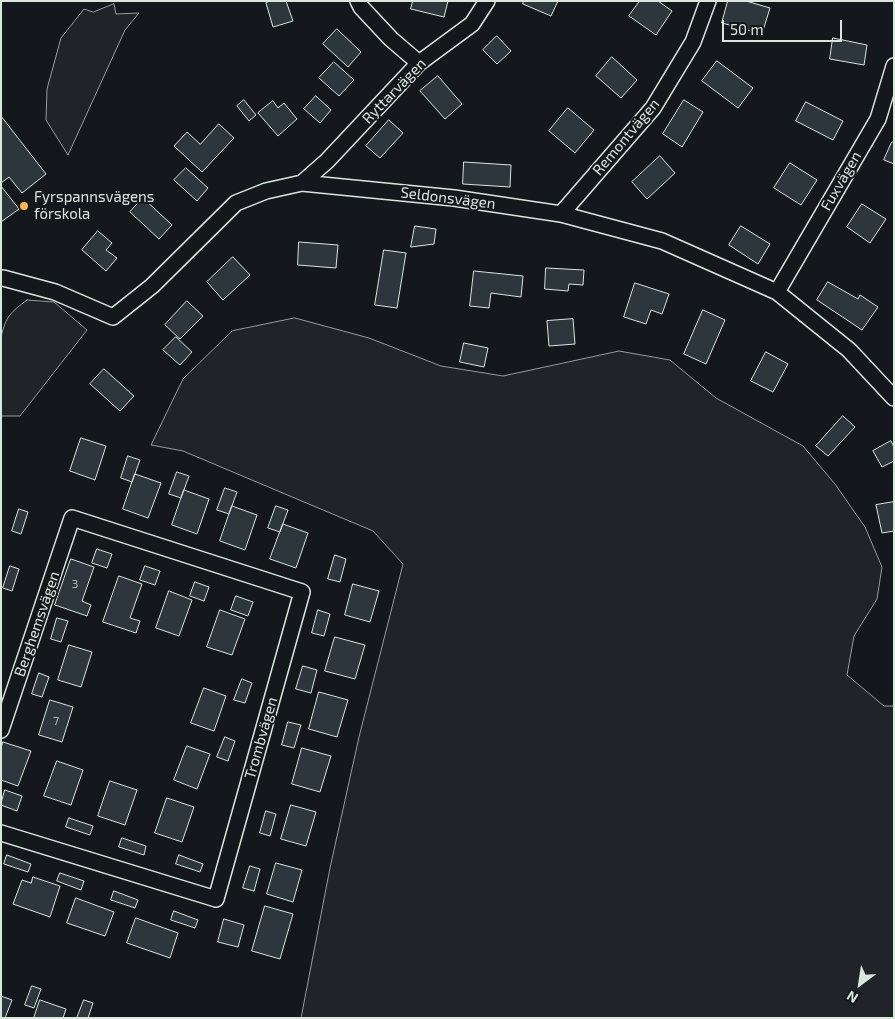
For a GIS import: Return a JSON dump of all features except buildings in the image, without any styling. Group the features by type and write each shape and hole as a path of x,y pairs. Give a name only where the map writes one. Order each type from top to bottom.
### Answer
{"street":[{"path":"358,1 361,7 391,39 419,63"},
{"name":"Ryttarvägen","path":"302,183 328,161 419,63 472,24 487,1"},
{"name":"Remontvägen","path":"561,214 653,108 693,42 708,1"},
{"name":"Fuxvägen","path":"777,292 878,119 894,66"},
{"name":"Seldonsvägen","path":"2,278 55,292 113,317 152,286 236,203 266,191 302,183 454,198 561,214 662,241 777,292 849,350 894,398"},
{"name":"Berghemsvägen","path":"1,730 72,518"},
{"name":"Trombvägen","path":"1,833 216,899 302,592 72,518"}],"shaded area":[{"path":"114,4 116,14 139,13 125,30 68,155 46,120 47,89 61,38 84,9 93,12"},
{"path":"27,300 54,302 87,330 20,416 1,416 1,337 10,315"},
{"path":"295,318 369,338 441,366 503,376 619,351 670,360 716,398 803,446 835,484 865,527 882,567 877,599 854,636 847,675 884,706 894,706 894,1018 301,1018 330,868 359,737 403,564 373,531 183,451 151,445 183,379 232,331"}],"place":[{"name":"Fyrspannsvägens förskola","path":"24,206"}]}
